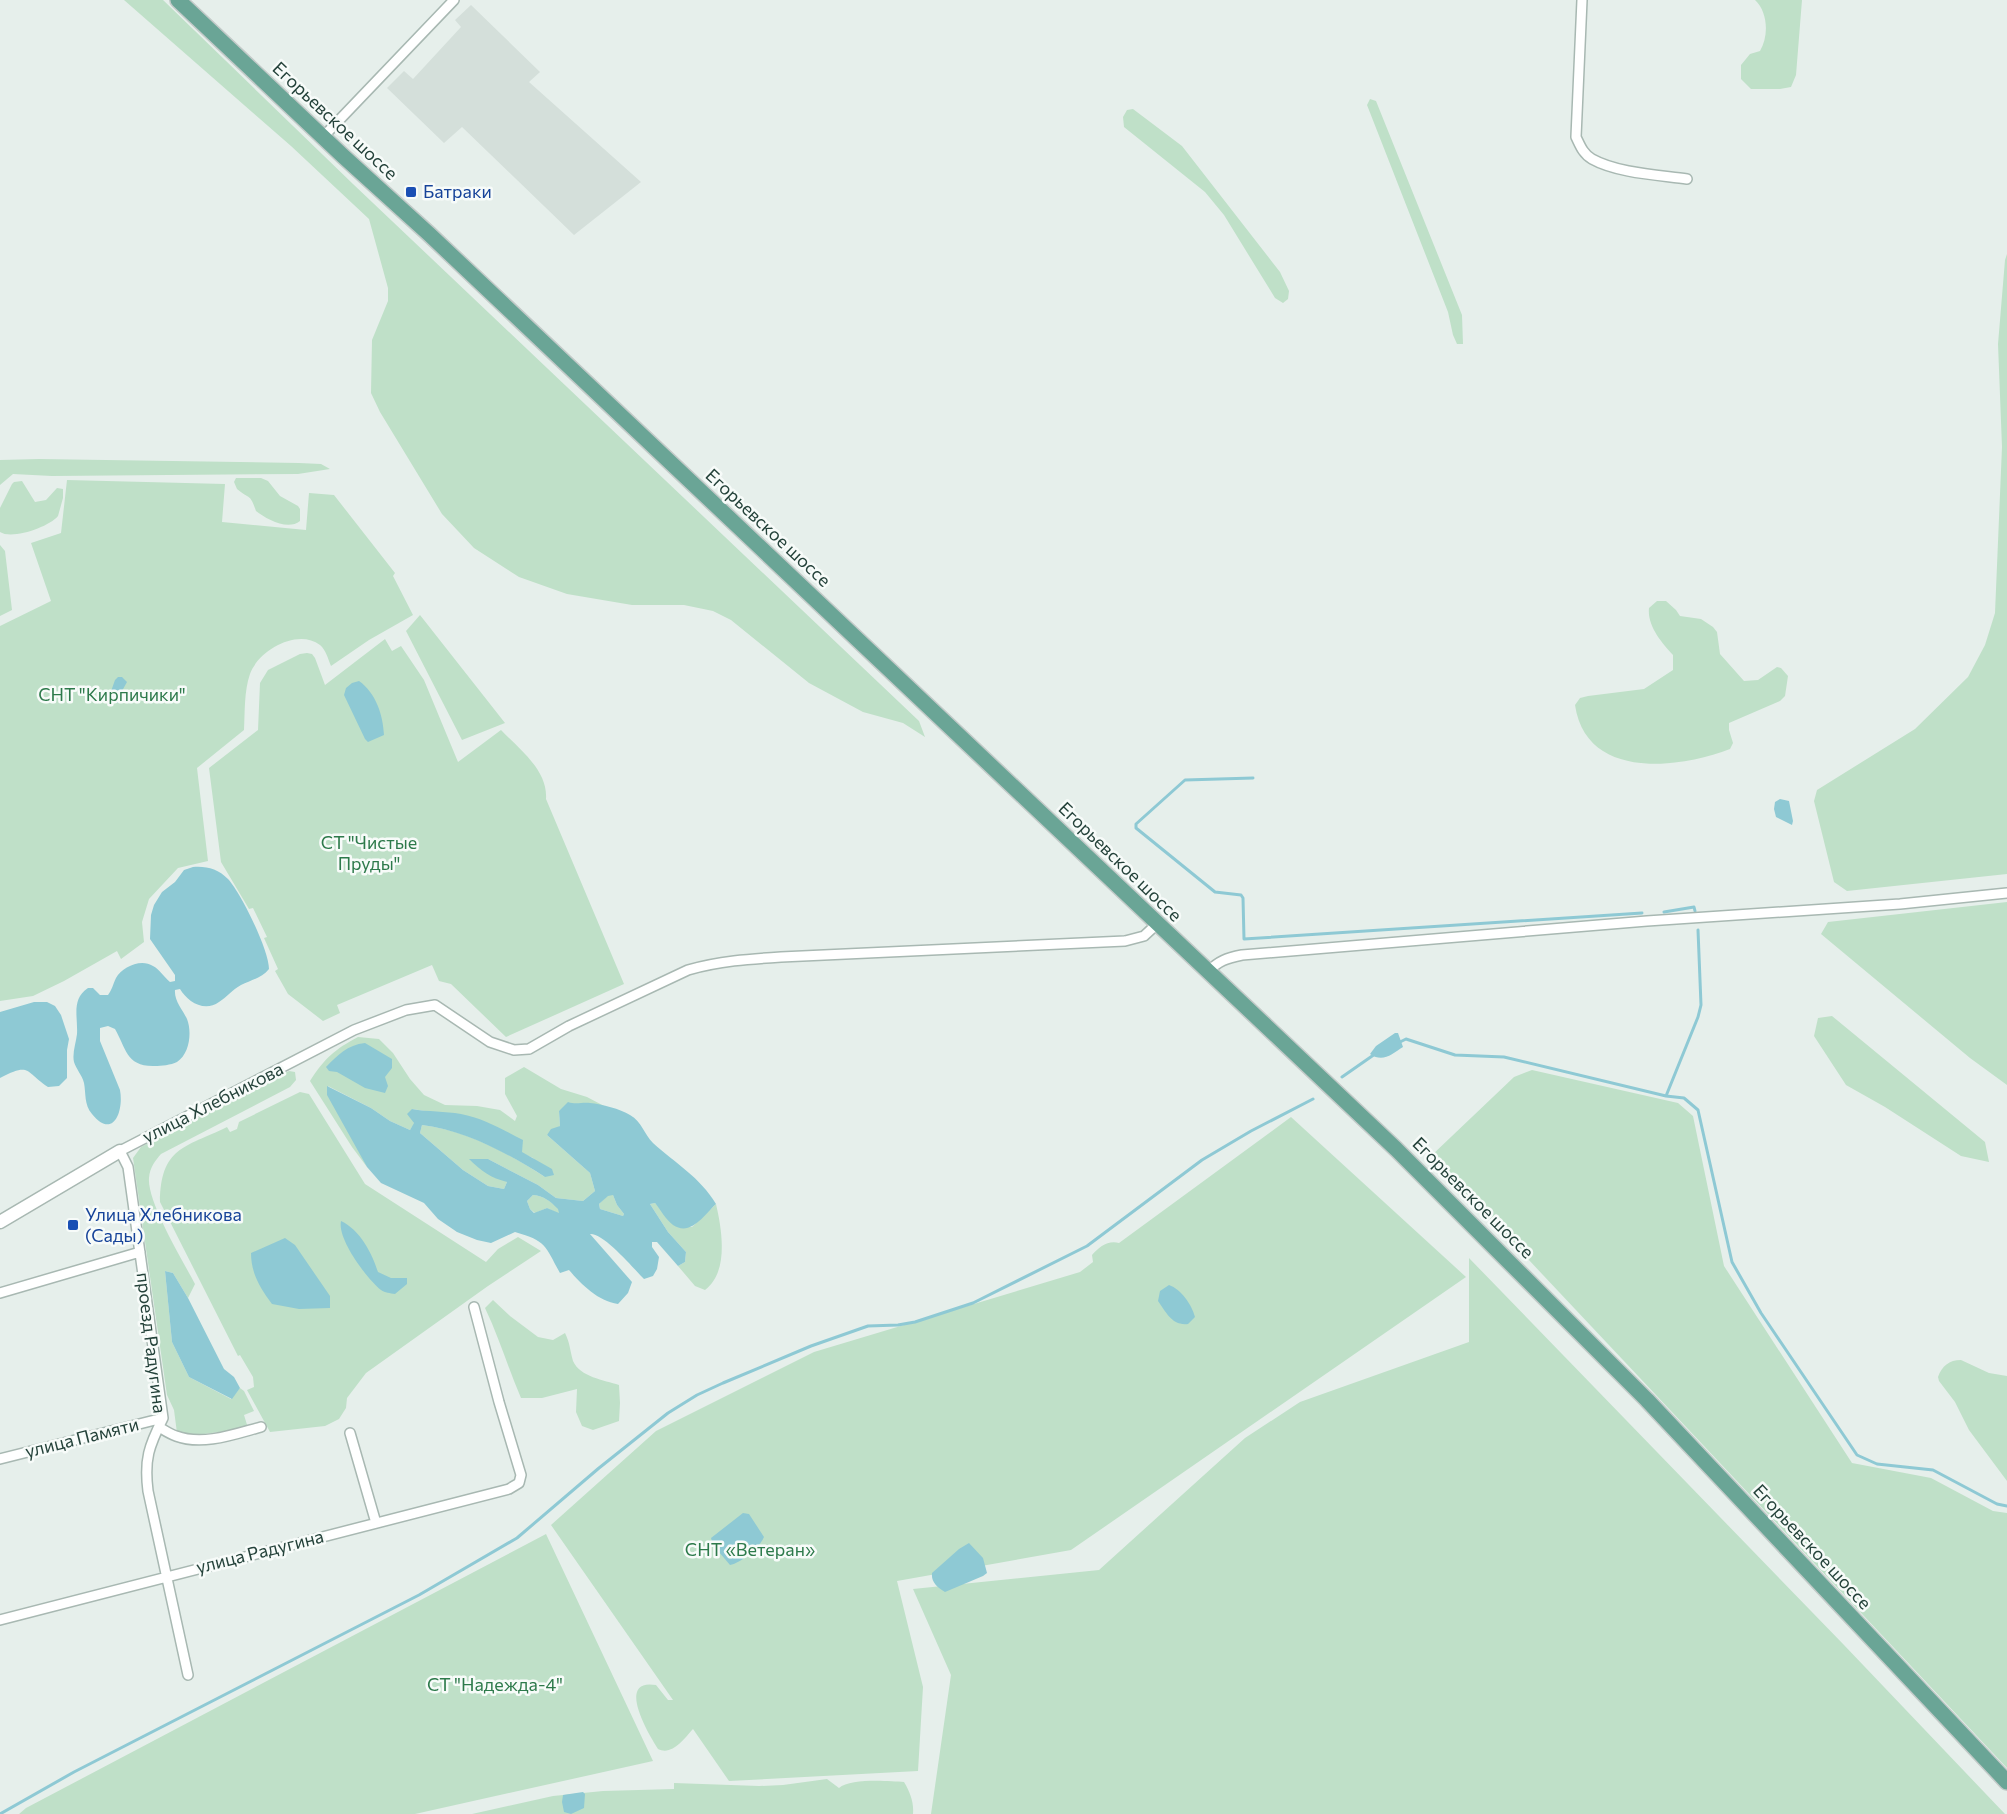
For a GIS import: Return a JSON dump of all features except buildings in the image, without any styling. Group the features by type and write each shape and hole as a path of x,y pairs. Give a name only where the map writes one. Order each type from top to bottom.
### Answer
{"main road":[{"name":"Егорьевское шоссе","path":"178,0 472,274 1396,1149 1639,1392 2007,1782"}],"street":[{"path":"323,137 454,0"},
{"path":"1582,0 1576,137 1581,149 1590,158 1609,166 1687,179"},
{"path":"1208,972 1224,958 1242,955 1635,922 1900,904 2007,893"},
{"name":"улица Хлебникова","path":"0,1222 120,1151 354,1030 406,1010 435,1005 490,1042 514,1050 529,1049 569,1026 688,970 706,964 729,960 781,957 1125,941 1144,936 1157,924"},
{"name":"проезд Радугина","path":"120,1151 128,1167 161,1422 147,1457 145,1470 165,1576 188,1675"},
{"path":"0,1293 140,1251"},
{"name":"улица Радугина","path":"0,1620 509,1489 519,1483 521,1475 474,1307"},
{"name":"улица Памяти","path":"0,1459 161,1422 174,1436 207,1439 261,1427"},
{"path":"350,1433 376,1523"}],"shaded area":[{"path":"471,5 540,72 529,82 641,182 574,235 462,127 444,143 387,88 404,71 413,79 461,27 455,20"}],"green space":[{"path":"124,0 163,0 353,184 919,721 925,737 903,723 863,712 809,683 731,620 713,611 684,605 632,605 567,594 519,577 474,548 442,514 380,412 371,393 372,340 388,301 388,288 369,219 291,146"},
{"path":"1755,0 1802,0 1796,75 1791,87 1751,89 1741,79 1741,65 1750,54 1760,51 1765,38 1765,17"},
{"path":"1370,99 1376,101 1462,315 1463,344 1457,344 1453,335 1448,312 1367,105"},
{"path":"1133,109 1182,146 1280,272 1289,291 1288,299 1283,303 1275,298 1224,215 1205,192 1124,127 1123,117 1127,110"},
{"path":"2007,254 2007,874 1847,891 1834,882 1814,801 1817,790 1915,729 1968,677 1985,645 1995,613 2002,447 1998,344"},
{"path":"0,460 299,463 321,464 330,469 298,474 52,476 13,474 0,485"},
{"path":"236,478 261,478 268,481 280,496 298,506 300,521 295,524 283,524 260,514 256,511 251,499 237,489 234,482"},
{"name":"СНТ \"Кирпичики\"","path":"67,480 225,484 222,522 306,530 309,493 334,495 395,573 393,576 413,615 369,640 331,666 320,645 311,640 300,639 279,644 261,657 254,665 248,681 244,730 197,768 208,861 178,868 149,899 142,922 144,942 121,959 117,951 33,996 0,1001 0,626 51,601 31,543 61,533"},
{"path":"22,481 35,502 46,500 57,488 63,489 58,516 47,524 30,531 13,534 0,532 0,508 12,484"},
{"path":"0,545 5,551 12,610 0,616"},
{"path":"1657,601 1666,601 1680,616 1701,619 1713,627 1717,632 1720,654 1744,681 1758,680 1777,667 1788,676 1785,696 1780,701 1729,723 1733,743 1730,749 1685,761 1661,764 1637,763 1615,757 1597,746 1583,729 1575,705 1580,698 1644,689 1673,670 1673,655 1660,640 1650,621 1649,608"},
{"path":"420,615 505,723 462,740 406,631"},
{"name":"СТ \"Чистые Пруды\"","path":"385,639 392,651 401,646 424,680 458,762 501,730 537,769 545,788 546,799 624,984 506,1037 451,984 439,981 432,965 337,1005 340,1013 323,1021 288,994 275,971 278,969 264,938 267,937 253,908 249,909 221,862 209,768 258,730 260,683 268,670 300,654 312,654 325,685"},
{"path":"2007,902 2007,1085 1970,1058 1821,934 1828,922"},
{"path":"1832,1016 1985,1142 1989,1162 1961,1156 1846,1085 1814,1036 1818,1018"},
{"path":"358,1037 379,1039 393,1053 424,1095 445,1105 477,1106 500,1110 515,1121 517,1116 505,1094 505,1078 524,1067 561,1089 587,1097 606,1107 582,1104 559,1111 560,1126 547,1135 590,1173 595,1191 583,1201 556,1198 538,1185 488,1159 507,1182 504,1189 488,1186 463,1170 420,1133 422,1125 470,1137 516,1159 545,1177 533,1158 431,1112 412,1109 414,1124 410,1130 328,1086 367,1167 310,1081 331,1055"},
{"path":"1532,1070 1678,1103 1693,1116 1724,1266 1852,1463 1931,1478 1993,1511 2007,1513 2007,1768 1431,1156 1514,1077"},
{"path":"289,1071 295,1072 296,1080 290,1087 161,1154 150,1171 150,1189 154,1201 195,1284 188,1298 173,1273 165,1271 172,1342 189,1377 231,1399 240,1388 244,1391 254,1411 244,1415 248,1428 197,1435 177,1433 174,1410 167,1395 133,1158 141,1147"},
{"path":"300,1092 309,1094 365,1184 486,1262 498,1249 518,1237 541,1251 366,1373 347,1398 346,1408 339,1419 325,1426 270,1432 247,1390 254,1387 253,1377 240,1355 238,1356 160,1202 161,1184 170,1160 187,1145 227,1127 230,1132 237,1129 239,1122"},
{"name":"СНТ «Ветеран»","path":"1291,1117 1466,1277 1071,1550 897,1581 923,1687 918,1771 729,1781 693,1729 682,1742 673,1748 663,1751 658,1749 638,1709 636,1698 638,1690 644,1685 656,1685 668,1700 673,1700 551,1525 656,1431 814,1352 1080,1272 1093,1262 1092,1255 1101,1247 1111,1242 1119,1243"},
{"path":"533,1195 550,1201 559,1209 559,1214 547,1208 535,1213 530,1209 527,1201"},
{"path":"608,1195 613,1195 623,1216 600,1209 599,1204"},
{"path":"655,1203 674,1225 692,1227 716,1204 720,1226 721,1262 713,1282 705,1290 695,1286 678,1266 685,1262 686,1252 668,1232 650,1204"},
{"path":"1469,1258 2005,1814 931,1814 951,1675 913,1589 1099,1570 1245,1438 1300,1402 1469,1342"},
{"path":"493,1300 538,1337 553,1340 565,1333 573,1361 581,1371 619,1385 619,1421 593,1430 582,1426 576,1412 577,1389 542,1398 521,1398 485,1308"},
{"path":"1961,1360 1989,1373 2007,1376 2007,1481 1969,1430 1955,1402 1939,1381 1938,1377 1944,1367 1950,1362"},
{"name":"СТ \"Надежда-4\"","path":"546,1534 653,1761 415,1814 19,1814 26,1808"},
{"path":"827,1779 839,1788 860,1781 904,1782 911,1797 913,1814 472,1814 553,1796 603,1791 674,1789 674,1783 759,1786"}],"water":[{"path":"118,677 122,677 127,682 122,691 121,700 113,703 109,697"},
{"path":"359,681 374,698 383,727 384,735 368,742 344,695 346,688"},
{"path":"1780,799 1789,801 1792,825 1776,817 1775,802"},
{"path":"193,867 208,868 228,879 247,909 264,949 269,969 260,977 238,987 213,1005 196,1004 180,989 175,990 177,1002 187,1019 189,1036 185,1054 175,1063 155,1066 138,1063 128,1055 115,1029 108,1026 100,1028 100,1041 120,1090 121,1098 115,1120 106,1124 99,1121 89,1110 83,1080 74,1062 79,997 88,988 93,988 100,995 108,995 119,974 127,967 138,963 153,966 170,982 175,981 175,975 150,939 151,915 162,892 175,882 184,870"},
{"path":"34,1002 47,1002 55,1006 61,1015 69,1039 67,1078 59,1086 48,1087 31,1073 23,1070 0,1078 0,1012"},
{"path":"1398,1033 1403,1047 1383,1058 1370,1054 1376,1046"},
{"path":"365,1043 392,1059 392,1068 385,1077 388,1086 385,1093 365,1088 337,1072 329,1071 326,1067 348,1048"},
{"path":"327,1086 410,1130 414,1123 407,1114 412,1109 461,1114 485,1121 523,1140 522,1152 552,1169 554,1175 545,1177 486,1144 454,1132 422,1125 420,1133 463,1170 488,1186 504,1189 507,1182 486,1174 469,1159 488,1159 538,1185 556,1198 583,1201 595,1191 590,1173 547,1135 551,1129 560,1126 559,1111 568,1102 611,1107 634,1118 653,1143 695,1178 716,1204 697,1223 680,1228 673,1225 655,1203 650,1204 668,1232 686,1252 685,1262 678,1266 657,1242 652,1242 652,1247 659,1257 657,1269 653,1276 644,1279 611,1245 596,1235 590,1234 632,1282 628,1293 618,1304 604,1300 591,1292 569,1270 560,1273 548,1251 533,1238 515,1232 491,1243 477,1240 457,1232 438,1219 424,1203 381,1183 367,1167 327,1095","holes":["533,1195 549,1201 559,1213 547,1208 534,1213 527,1201","613,1195 624,1214 623,1216 600,1209 599,1204 608,1196"]},
{"path":"341,1221 359,1236 378,1272 391,1278 407,1278 407,1284 395,1294 383,1291 375,1285 348,1248 341,1229"},
{"path":"285,1238 295,1245 330,1296 330,1308 299,1309 272,1304 264,1292 254,1274 251,1253"},
{"path":"165,1271 173,1273 224,1369 234,1377 240,1388 232,1399 189,1377 172,1342"},
{"path":"1169,1285 1182,1294 1191,1308 1195,1317 1188,1324 1174,1321 1158,1301 1160,1291"},
{"path":"743,1513 749,1514 764,1537 750,1554 730,1565 713,1545 711,1538"},
{"path":"969,1543 983,1558 987,1573 945,1592 935,1584 932,1573"},
{"path":"583,1792 585,1794 584,1808 571,1814 564,1812 563,1795"}],"waterway":[{"path":"1253,778 1185,780 1136,824 1136,828 1215,892 1241,895 1244,939 1642,913"},
{"path":"1664,912 1694,907 1695,911"},
{"path":"1666,1096 1701,1005 1698,930"},
{"path":"1400,1042 1406,1039 1455,1055 1504,1057 1666,1096 1684,1098 1698,1110 1732,1262 1761,1313 1857,1455 1877,1464 1933,1470 1997,1504 2007,1506"},
{"path":"1342,1077 1375,1054"},
{"path":"0,1814 74,1772 419,1595 517,1538 668,1413 697,1395 811,1346 868,1326 915,1322 973,1303 1087,1246 1202,1160 1251,1131 1313,1099"}],"place":[{"name":"Батраки","path":"411,192"},
{"name":"Улица Хлебникова (Сады)","path":"73,1225"}]}
